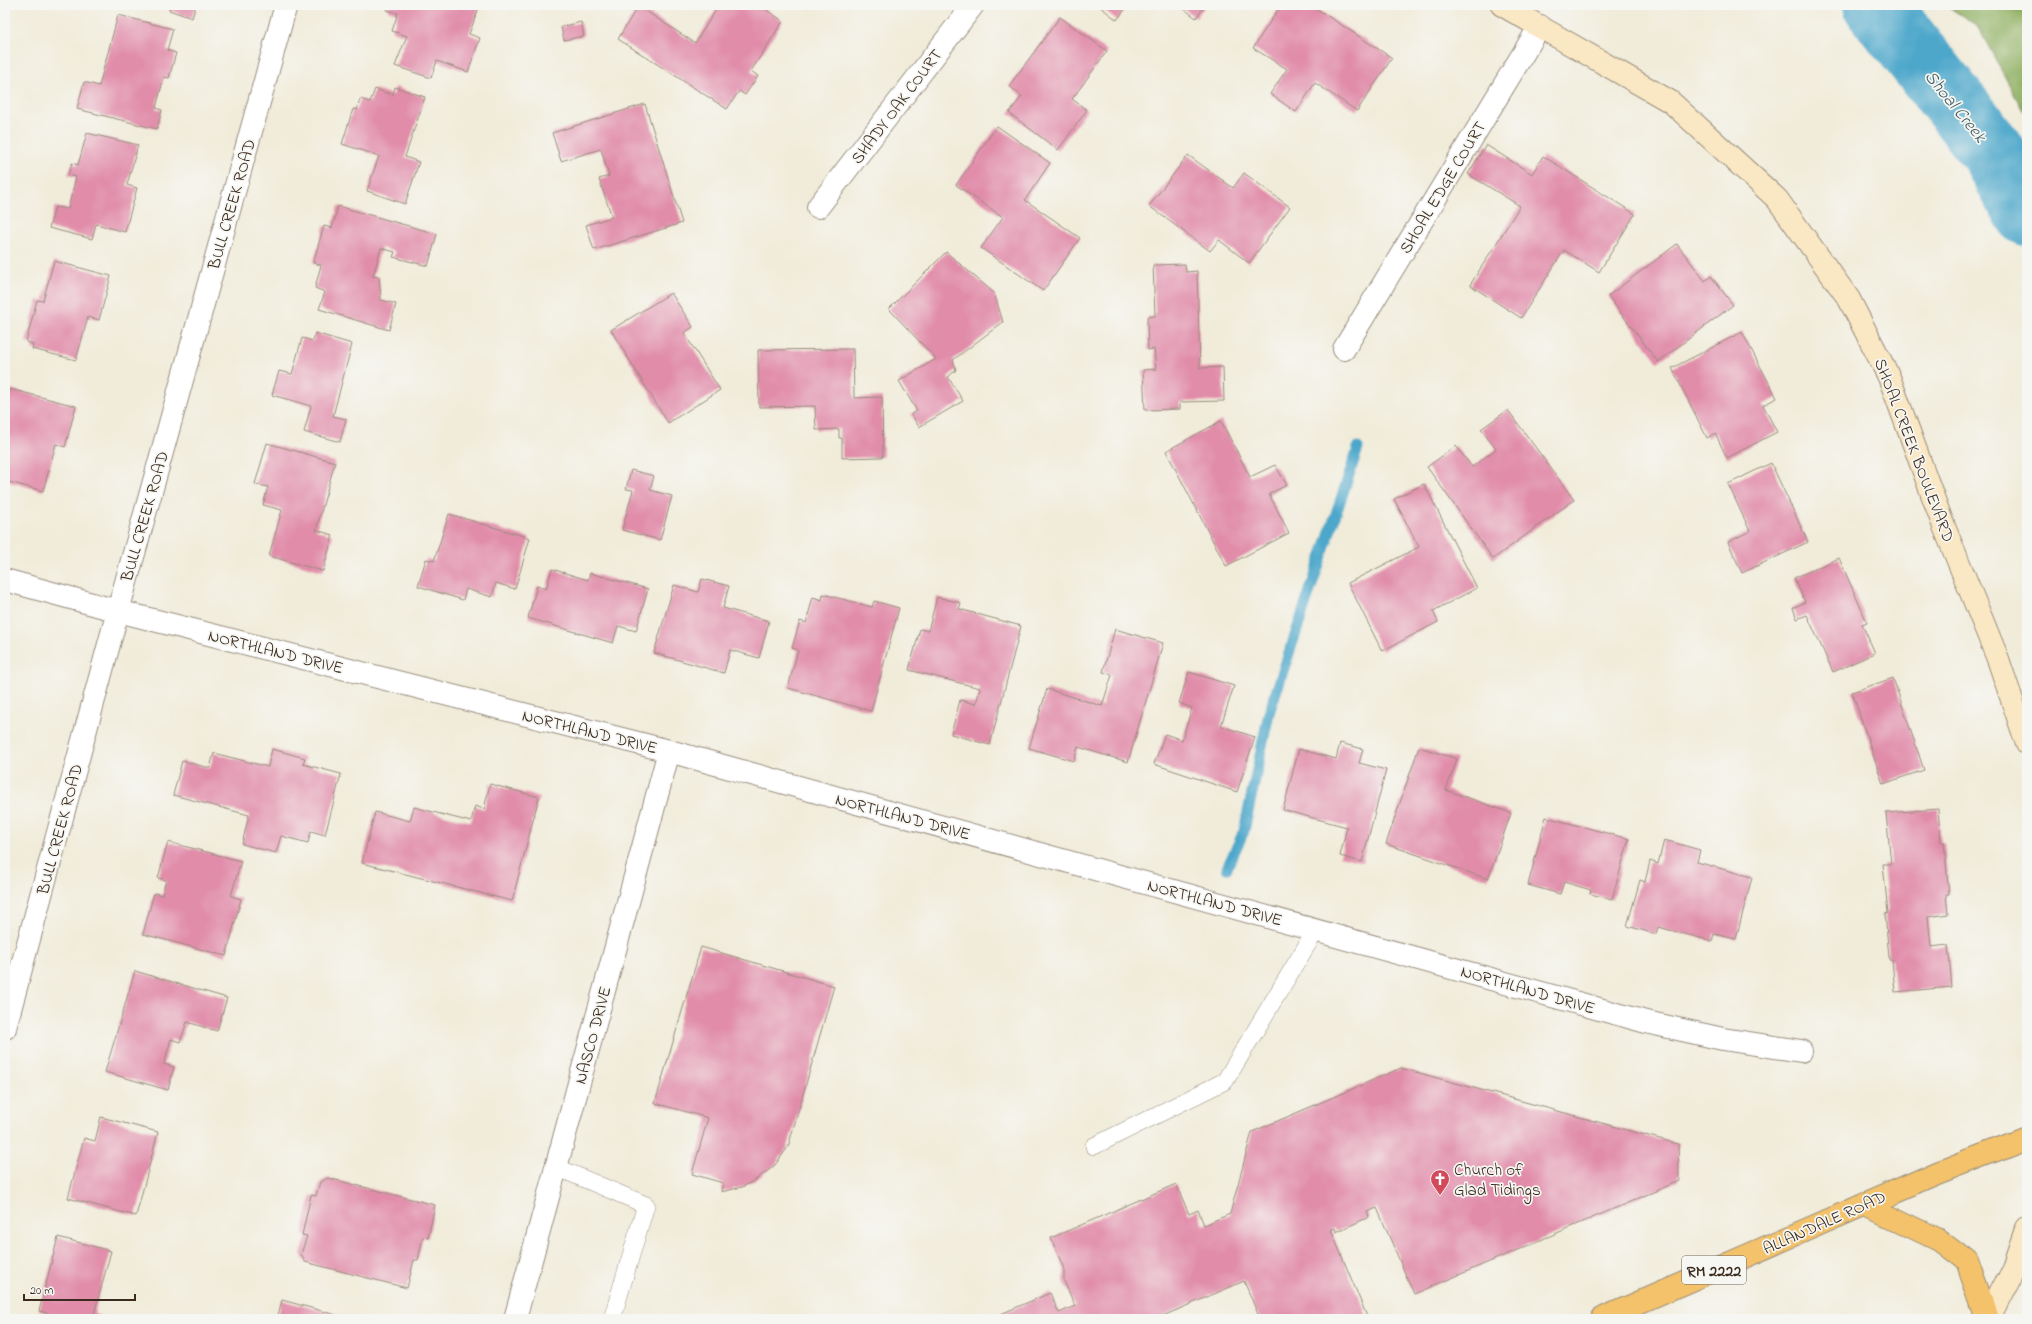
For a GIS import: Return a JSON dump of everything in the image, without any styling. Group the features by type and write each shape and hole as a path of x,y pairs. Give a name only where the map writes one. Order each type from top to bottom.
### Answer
{"main road":[{"name":"ALLANDALE ROAD","path":"1601,1319 1864,1204 2027,1138"},
{"path":"1864,1204 1937,1239 1967,1262 1988,1319"}],"street":[{"name":"BULL CREEK ROAD","path":"5,1028 118,611 286,5"},
{"name":"SHADY OAK COURT","path":"818,207 973,5"},
{"name":"SHOAL CREEK BOULEVARD","path":"1502,5 1671,102 1777,199 1849,299 1890,377 1943,524 1998,659 2027,744"},
{"name":"SHOAL EDGE COURT","path":"1344,349 1540,26"},
{"name":"NORTHLAND DRIVE","path":"5,580 118,611 669,751 1646,1022 1723,1039 1801,1051"},
{"name":"NASCO DRIVE","path":"515,1319 669,751"},
{"path":"1988,1319 2014,1267 2027,1229"}],"lane":[{"path":"1094,1146 1225,1081 1316,930"},
{"path":"556,1167 646,1205 612,1319"}],"green space":[{"path":"1945,5 2027,5 2027,118 1977,25"}],"building":[{"path":"171,5 196,5 192,18 169,10"},
{"path":"389,5 480,5 469,34 480,38 468,72 437,61 431,78 395,66 407,36 392,31 398,13 387,10"},
{"path":"719,5 759,5 783,21 751,71 758,76 745,95 739,91 727,109 618,39 638,6 695,43"},
{"path":"1098,5 1128,5 1117,20"},
{"path":"1179,5 1206,5 1196,18"},
{"path":"1281,5 1311,5 1392,58 1357,111 1315,83 1296,112 1270,94 1287,69 1253,48"},
{"path":"118,15 173,29 167,50 176,53 169,78 164,77 156,108 162,110 157,129 77,109 84,82 99,86"},
{"path":"1060,17 1107,51 1072,99 1087,110 1058,150 1009,113 1022,96 1009,86"},
{"path":"581,22 584,36 564,40 561,27"},
{"path":"395,87 425,97 405,157 419,162 405,204 367,191 379,156 342,144 353,109 357,110 360,99 370,102 375,89 393,95"},
{"path":"645,104 682,223 594,250 586,225 612,217 599,179 609,176 601,149 561,161 552,133"},
{"path":"997,126 1050,163 1025,200 1080,238 1043,291 981,248 1003,217 956,185"},
{"path":"87,133 138,145 127,185 137,188 125,232 96,224 92,239 49,228 55,207 68,209 76,177 68,175 72,163 78,165"},
{"path":"1486,145 1532,174 1543,156 1635,214 1599,272 1564,250 1521,318 1470,285 1520,206 1468,174"},
{"path":"1188,155 1233,188 1244,173 1290,207 1249,263 1219,240 1210,251 1149,206"},
{"path":"338,206 437,234 428,266 393,257 395,252 381,248 373,276 379,277 381,300 396,304 389,330 319,309 325,292 315,288 321,265 313,263 324,226 332,228"},
{"path":"1677,244 1705,281 1711,276 1733,305 1658,362 1608,296"},
{"path":"946,252 994,293 1003,322 953,360 956,370 948,377 963,401 919,427 911,414 917,411 899,381 936,359 889,309"},
{"path":"54,261 111,276 99,320 88,317 76,360 32,349 33,344 26,342 37,300 43,301"},
{"path":"1185,264 1186,272 1197,271 1200,368 1223,367 1224,401 1180,402 1180,409 1145,410 1143,370 1156,369 1154,349 1148,350 1147,317 1155,316 1153,265"},
{"path":"671,293 693,327 684,333 720,390 668,423 611,330"},
{"path":"1742,332 1777,398 1763,405 1777,432 1727,458 1715,433 1707,438 1672,368"},
{"path":"315,333 352,344 333,416 346,419 340,442 304,432 311,406 272,395 279,371 292,374 302,338 313,341"},
{"path":"853,349 854,398 882,397 883,457 842,458 842,438 839,438 839,429 816,430 815,406 759,407 758,350"},
{"path":"10,389 76,406 65,447 56,444 43,491 5,481 5,402"},
{"path":"1508,410 1574,500 1493,559 1427,467 1456,446 1472,467 1496,449 1481,429"},
{"path":"1221,421 1250,477 1275,465 1287,485 1269,494 1289,533 1226,566 1166,451"},
{"path":"267,443 335,462 316,530 333,535 323,571 269,556 282,510 263,505 268,487 255,484"},
{"path":"1771,463 1808,542 1742,573 1728,542 1750,531 1728,484"},
{"path":"631,470 654,476 650,490 672,496 660,540 622,530 633,490 626,489"},
{"path":"1424,484 1477,588 1433,611 1438,622 1382,651 1348,583 1419,547 1394,499"},
{"path":"449,514 530,538 515,589 496,583 492,597 466,589 463,600 418,586 426,559 434,561"},
{"path":"1839,558 1867,622 1862,624 1875,653 1833,672 1807,615 1797,619 1793,608 1805,602 1794,578"},
{"path":"552,569 588,580 590,573 648,589 636,631 618,626 613,643 528,618 537,586 546,589"},
{"path":"702,579 729,586 723,608 769,621 759,658 730,650 724,673 654,653 674,585 698,592"},
{"path":"823,594 872,607 874,601 899,608 871,711 788,688 798,650 792,648 800,621 806,623 813,597 822,600"},
{"path":"937,597 961,603 959,609 1021,626 990,745 951,734 960,700 976,704 980,688 909,670 920,629 928,631"},
{"path":"1115,629 1163,643 1128,762 1078,747 1074,761 1029,748 1047,689 1102,706 1112,675 1103,672"},
{"path":"1189,672 1234,686 1221,726 1255,737 1237,792 1154,764 1165,734 1182,740 1192,708 1179,703"},
{"path":"1893,678 1924,770 1883,784 1852,692"},
{"path":"1340,743 1363,749 1359,763 1386,770 1362,862 1340,856 1347,827 1283,810 1299,749 1336,759"},
{"path":"1419,747 1457,759 1446,790 1511,813 1488,879 1386,844"},
{"path":"272,749 305,758 303,764 341,774 325,835 311,831 308,843 281,836 276,853 242,844 249,815 173,795 182,761 210,768 214,753 268,767"},
{"path":"490,784 539,797 512,901 362,863 375,812 410,821 414,807 471,822 475,806 484,809"},
{"path":"1938,809 1941,842 1944,842 1949,894 1946,894 1948,914 1928,917 1931,947 1948,945 1952,987 1895,992 1892,960 1889,960 1885,914 1888,913 1883,864 1891,864 1886,813"},
{"path":"1546,817 1629,839 1612,899 1590,894 1591,890 1564,882 1560,894 1528,885"},
{"path":"1664,840 1700,850 1697,862 1752,877 1736,939 1714,934 1712,941 1658,927 1656,934 1627,926 1640,880 1645,882 1650,861 1658,864"},
{"path":"168,842 241,861 231,896 241,899 226,956 143,934 154,893 162,895 166,880 158,878"},
{"path":"701,947 834,986 788,1147 775,1165 757,1179 742,1187 721,1192 723,1183 692,1174 708,1118 655,1103"},
{"path":"135,971 227,998 217,1031 187,1022 180,1042 171,1039 164,1064 174,1067 168,1090 105,1072"},
{"name":"Church of Glad Tidings","path":"1401,1068 1678,1144 1679,1181 1414,1294 1377,1208 1367,1212 1369,1217 1336,1232 1335,1228 1331,1230 1368,1319 1260,1319 1244,1281 1156,1319 989,1319 1050,1293 1059,1313 1075,1306 1064,1281 1064,1269 1051,1238 1176,1184 1189,1214 1198,1210 1204,1225 1230,1214 1252,1132"},
{"path":"101,1117 158,1132 136,1216 68,1198 84,1138 95,1141"},
{"path":"328,1178 435,1205 428,1238 423,1237 418,1260 414,1260 407,1288 305,1262 301,1254 307,1236 302,1235 311,1195 316,1196 320,1182"},
{"path":"58,1237 111,1251 94,1314 108,1318 107,1319 57,1319 58,1316 39,1311"},
{"path":"282,1300 351,1319 277,1319"}],"waterway":[{"name":"Shoal Creek","path":"1876,5 1991,149 2027,213"},
{"path":"1227,868 1244,831 1269,713 1358,448"}],"place":[{"name":"Church of Glad Tidings","path":"1440,1196"}]}
